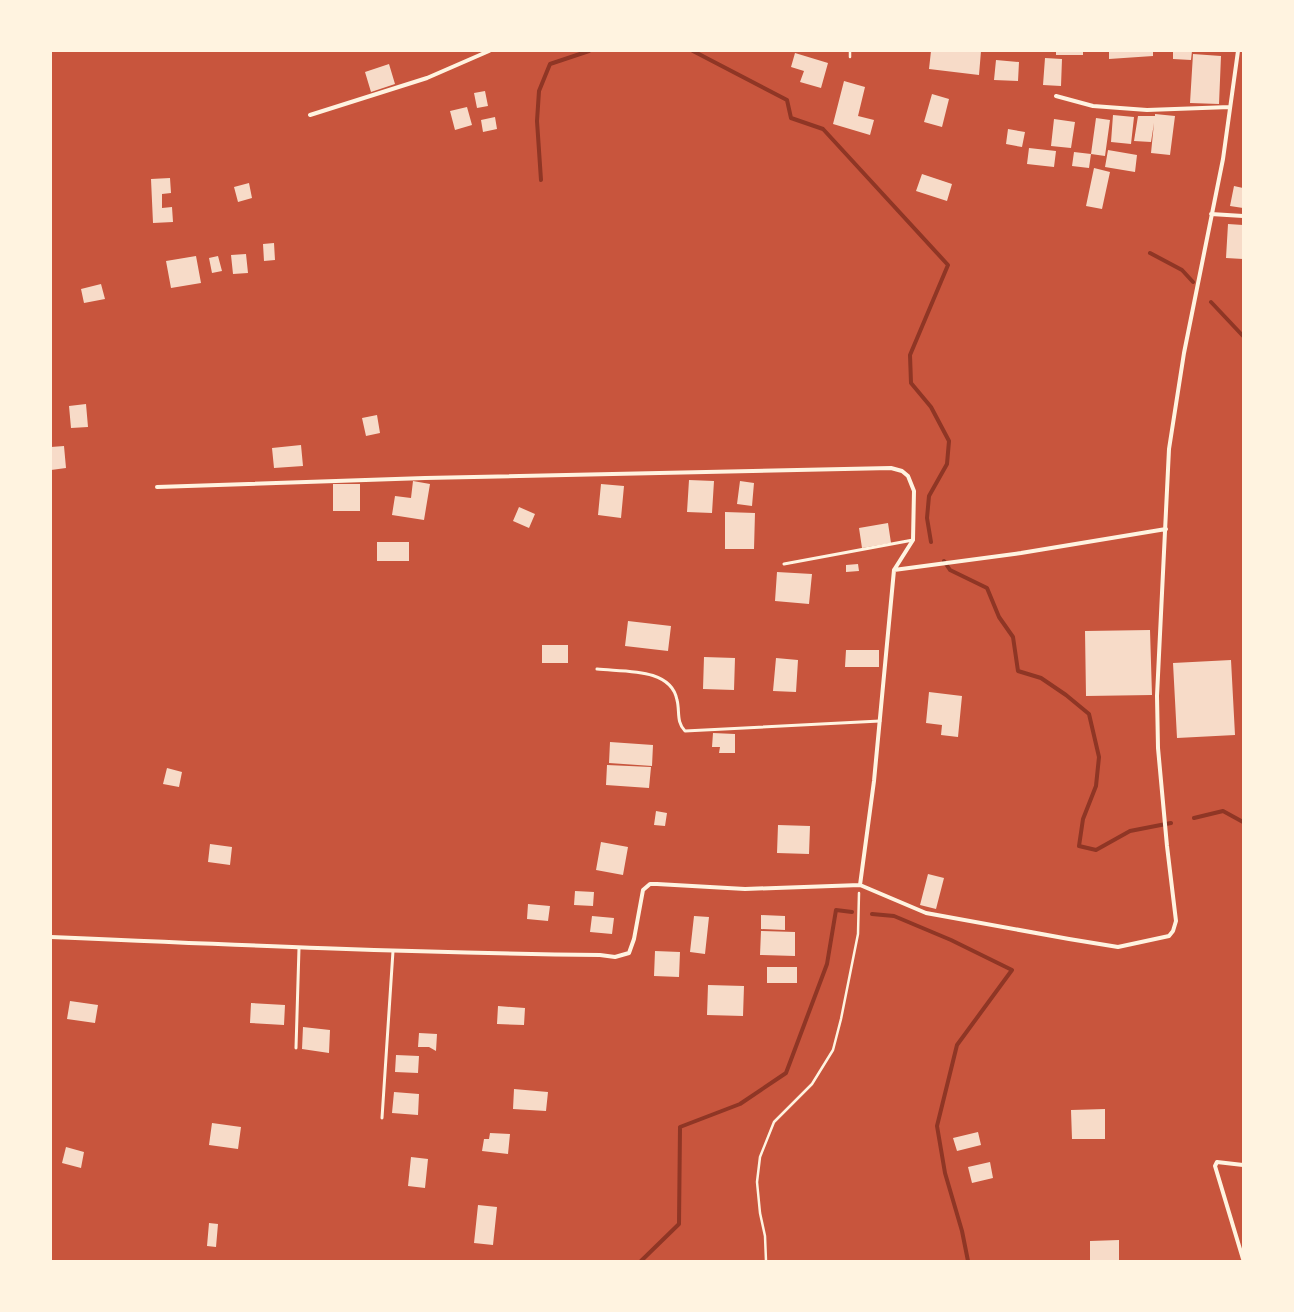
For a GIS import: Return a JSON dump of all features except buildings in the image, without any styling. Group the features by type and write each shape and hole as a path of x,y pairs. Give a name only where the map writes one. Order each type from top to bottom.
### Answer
{"street":[{"path":"310,115 427,78 489,51"},
{"path":"51,937 299,948 619,956 629,953 643,890 650,884 745,889 860,885 926,913 1069,939 1118,947 1169,936 1173,931 1176,921 1158,748 1157,696 1169,449 1184,353 1202,271 1211,214 1223,159 1238,51"},
{"path":"1056,96 1093,106 1147,110 1230,107"},
{"path":"1211,214 1243,216"},
{"path":"157,487 418,478 890,468 902,471 912,482 914,491 913,540 894,570 889,639 873,789 860,885"},
{"path":"894,570 1021,553 1166,529"},
{"path":"1243,1165 1217,1162 1215,1166 1243,1259"}],"lane":[{"path":"784,564 913,540"},
{"path":"597,669 655,674 664,679 671,686 677,698 679,723 685,731 880,721"},
{"path":"296,1048 299,948"},
{"path":"382,1118 393,951"}],"path":[{"path":"850,51 850,57"},
{"path":"766,1261 765,1236 760,1213 757,1182 760,1157 774,1122 812,1084 833,1050 841,1019 858,934 860,885"}],"waterway":[{"path":"541,180 537,121 539,91 550,64 589,51"},
{"path":"693,51 787,100 791,118 823,129 948,265 910,355 911,383 931,407 949,441 947,464 929,496 927,518 931,542"},
{"path":"1150,253 1182,270 1193,282"},
{"path":"1211,302 1243,336"},
{"path":"944,561 950,570 987,588 999,617 1013,637 1018,671 1041,678 1066,695 1089,714 1099,757 1096,786 1083,819 1079,846 1096,850 1130,831 1171,823"},
{"path":"1194,818 1223,811 1243,822"},
{"path":"641,1261 679,1224 680,1127 740,1104 786,1073 827,964 836,910 852,912"},
{"path":"872,914 894,916 951,940 1012,970 957,1045 937,1126 945,1173 962,1231 968,1261"}]}
